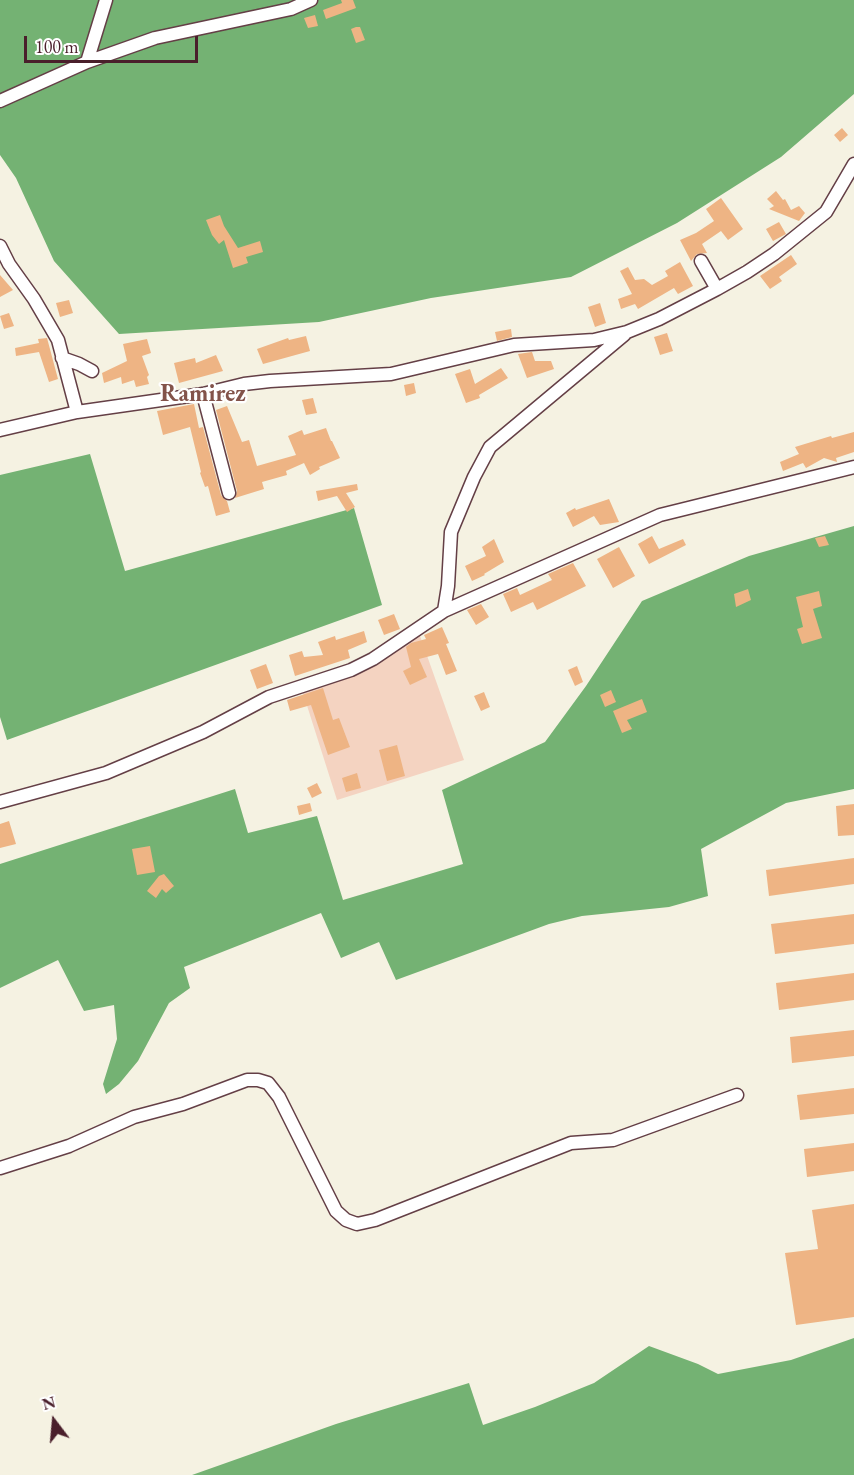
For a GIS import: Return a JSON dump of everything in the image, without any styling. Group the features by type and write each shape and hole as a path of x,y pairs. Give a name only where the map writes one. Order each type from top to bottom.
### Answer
{"street":[{"path":"87,62 106,0"},
{"path":"0,101 87,62 155,38 291,9 311,0"},
{"path":"0,430 77,412 202,394 270,381 391,374 514,345 594,340 627,332 659,319 747,272 826,212 854,164"},
{"path":"0,246 58,340 77,412"},
{"path":"701,261 717,289"},
{"path":"444,612 448,586 450,532 490,447 627,332"},
{"path":"62,358 92,371"},
{"path":"202,394 229,493"},
{"path":"0,802 106,773 203,732 269,698 351,670 373,659 444,612 660,515 854,467"},
{"path":"0,1168 69,1146 134,1117 183,1104 247,1080 258,1080 268,1083 279,1097 336,1211 346,1220 357,1224 375,1220 571,1143 613,1140 737,1095"}],"shaded area":[{"path":"419,633 464,760 337,800 303,693 366,668"}],"green space":[{"path":"0,0 854,0 854,94 781,157 677,223 571,277 431,298 319,322 119,334 54,261 16,178 0,155"},
{"path":"90,454 125,571 354,508 382,605 7,740 0,717 0,475"},
{"path":"854,526 854,789 786,803 701,849 708,896 669,907 582,916 549,924 396,980 379,942 341,958 321,913 184,967 190,988 169,1003 138,1061 119,1084 106,1094 103,1084 117,1039 114,1005 84,1011 58,960 0,988 0,864 235,789 248,833 317,816 343,900 463,864 442,790 545,742 586,686 642,601 749,556"},
{"path":"854,1338 854,1475 192,1475 336,1424 469,1383 483,1425 594,1383 649,1346 718,1374 791,1360"}],"building":[{"path":"341,0 353,0 356,8 326,19 323,10 342,3"},
{"path":"315,15 318,26 308,28 304,18"},
{"path":"360,27 365,40 356,43 351,29"},
{"path":"842,128 848,135 840,142 834,135"},
{"path":"776,191 783,200 785,199 791,210 799,206 805,213 799,221 769,209 774,206 767,199"},
{"path":"721,198 743,229 728,240 721,231 702,244 707,253 697,254 691,261 680,240 714,221 706,209"},
{"path":"220,215 238,248 260,241 263,252 246,257 248,263 233,268 224,240 219,244 212,235 206,220"},
{"path":"779,222 786,234 773,241 766,229"},
{"path":"791,255 797,264 779,277 782,281 770,289 760,276"},
{"path":"680,262 693,286 678,294 674,288 638,309 635,304 621,309 618,299 632,294 620,271 628,267 635,280 644,279 652,285 668,276 665,271"},
{"path":"0,275 13,290 0,297"},
{"path":"69,300 73,313 60,317 56,303"},
{"path":"600,303 606,323 595,327 588,307"},
{"path":"9,313 14,326 4,329 0,316"},
{"path":"511,329 512,337 497,341 495,332"},
{"path":"667,333 673,351 660,355 654,337"},
{"path":"306,336 310,351 263,364 257,349 288,338 289,340"},
{"path":"47,338 58,379 49,382 39,352 16,356 15,348 39,343 38,339"},
{"path":"147,339 151,353 142,356 149,375 147,377 149,384 136,387 134,380 122,384 121,377 104,383 102,373 127,361 123,344"},
{"path":"532,352 535,361 551,361 554,369 527,378 518,354"},
{"path":"216,355 223,371 179,383 174,363 195,358 196,363"},
{"path":"501,368 508,378 479,395 480,398 466,403 455,374 470,369 475,384"},
{"path":"414,383 416,393 406,396 404,385"},
{"path":"313,398 317,413 306,415 302,400"},
{"path":"194,404 199,428 203,427 221,495 227,501 230,512 216,516 208,486 205,487 200,473 190,427 163,435 157,411"},
{"path":"227,406 242,442 249,440 257,466 296,455 288,436 302,430 304,435 326,428 340,458 319,467 320,469 310,475 304,463 286,471 287,475 262,482 264,489 235,498 237,491 216,410"},
{"path":"854,432 854,452 836,458 837,462 824,458 806,468 803,463 783,471 780,462 799,454 795,447"},
{"path":"357,484 358,490 346,493 355,507 347,512 337,496 318,501 316,491"},
{"path":"609,499 619,522 600,525 594,516 573,527 566,513 575,508 576,510"},
{"path":"652,536 659,549 683,539 686,545 649,564 638,544"},
{"path":"825,536 829,545 819,547 815,538"},
{"path":"494,539 504,562 472,581 465,566 486,556 482,547"},
{"path":"619,547 635,576 613,588 597,559"},
{"path":"573,563 586,586 537,610 533,602 511,612 503,594 517,588 520,595 552,580 548,574"},
{"path":"748,589 751,600 736,607 734,594"},
{"path":"819,591 822,606 813,609 822,638 802,644 797,629 803,627 796,597"},
{"path":"481,604 489,617 476,625 467,610"},
{"path":"394,614 400,629 384,635 378,620"},
{"path":"442,627 457,671 446,675 438,654 419,659 427,677 410,685 403,671 411,667 406,647 411,643 426,639 424,635"},
{"path":"364,631 367,642 348,650 350,658 295,676 289,655 302,651 304,657 323,655 318,642 335,636 336,640"},
{"path":"266,664 273,683 257,689 250,670"},
{"path":"577,666 583,682 575,686 568,670"},
{"path":"323,688 333,720 339,718 350,747 328,755 311,705 290,711 287,700"},
{"path":"611,690 616,702 605,707 600,695"},
{"path":"484,692 490,707 481,711 474,696"},
{"path":"642,699 647,712 627,720 632,729 622,733 613,711"},
{"path":"397,745 405,776 387,781 379,750"},
{"path":"357,773 361,788 346,792 342,778"},
{"path":"317,783 322,793 312,798 307,788"},
{"path":"310,803 312,811 299,815 297,806"},
{"path":"854,804 854,835 838,836 836,806"},
{"path":"9,821 16,844 0,848 0,824"},
{"path":"150,846 155,872 137,875 132,849"},
{"path":"854,858 854,884 769,896 766,870"},
{"path":"164,874 174,886 166,893 162,889 156,898 147,891 159,876"},
{"path":"854,914 854,944 775,954 771,924"},
{"path":"854,973 854,1000 779,1010 776,983"},
{"path":"854,1030 854,1056 792,1063 790,1037"},
{"path":"854,1088 854,1114 800,1120 797,1095"},
{"path":"854,1143 854,1171 807,1177 804,1149"},
{"path":"854,1204 854,1317 796,1325 785,1253 818,1249 812,1210"}],"district":[{"name":"Ramirez","path":"203,394"}]}
